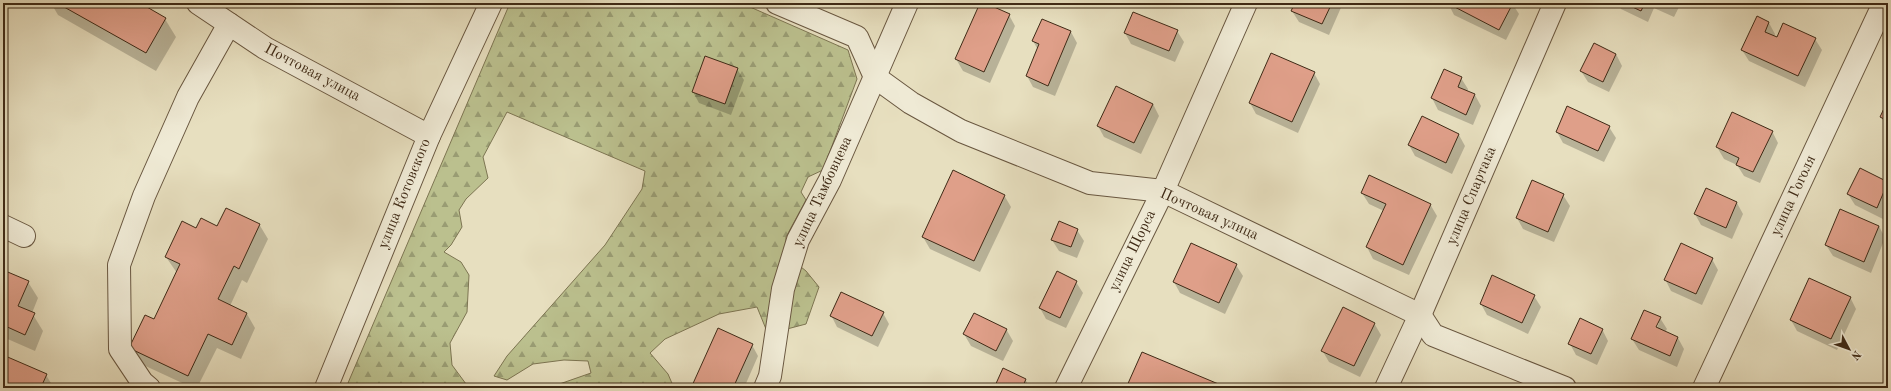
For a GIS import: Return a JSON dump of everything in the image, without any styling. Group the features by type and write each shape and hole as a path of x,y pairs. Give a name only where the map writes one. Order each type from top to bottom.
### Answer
{"street":[{"name":"Почтовая улица","path":"198,3 265,48 429,136"},
{"name":"улица Котовского","path":"326,388 429,136 491,3"},
{"name":"Почтовая улица","path":"777,3 857,37 875,77 911,103 961,131 1090,183 1163,191 1420,314"},
{"name":"улица Тамбовцева","path":"765,388 770,376 783,290 798,240 830,180 907,3"},
{"name":"улица Щорса","path":"1070,386 1163,191 1246,3"},
{"name":"улица Спартака","path":"1386,388 1420,314 1555,3"},
{"name":"улица Гоголя","path":"1704,388 1882,6"},
{"path":"149,388 142,382 120,349 119,265 144,196 188,97 228,24"},
{"path":"3,226 24,236"},
{"path":"1420,314 1433,334 1565,388"}],"green space":[{"path":"510,3 741,3 848,50 857,79 823,170 808,177 801,192 806,200 786,237 786,255 806,271 819,287 806,324 768,334 757,307 719,314 665,339 650,353 668,374 674,388 548,388 591,373 588,361 564,360 533,364 507,380 494,376 507,356 605,245 642,189 645,171 507,112 483,157 488,178 466,199 459,210 462,227 451,245 444,252 461,262 469,275 467,312 450,343 452,365 469,388 360,388 348,383"}],"building":[{"path":"57,3 140,3 166,18 146,53"},
{"path":"980,3 985,3 1010,14 984,72 955,59"},
{"path":"1295,3 1332,3 1322,24 1291,11"},
{"path":"1447,3 1513,3 1499,30"},
{"path":"1624,3 1645,3 1641,11"},
{"path":"1660,3 1669,3 1668,6"},
{"path":"1133,12 1178,30 1169,51 1124,33"},
{"path":"1757,16 1769,22 1765,32 1777,37 1783,23 1816,38 1798,76 1741,50"},
{"path":"1042,19 1071,31 1048,86 1026,76 1039,44 1032,41"},
{"path":"1594,43 1616,54 1603,82 1580,71"},
{"path":"1271,53 1315,72 1292,122 1249,103"},
{"path":"705,56 738,68 725,104 692,92"},
{"path":"1444,69 1462,77 1458,87 1475,94 1466,115 1431,98"},
{"path":"1116,86 1153,104 1134,143 1097,126"},
{"path":"1888,100 1888,121 1880,117"},
{"path":"1567,106 1610,126 1598,151 1556,132"},
{"path":"1732,112 1773,131 1753,172 1736,165 1739,158 1716,147"},
{"path":"1422,116 1459,134 1446,163 1408,145"},
{"path":"1860,168 1888,182 1877,208 1847,194"},
{"path":"953,170 1005,195 974,261 922,237"},
{"path":"1369,175 1431,204 1403,265 1366,247 1386,204 1361,193"},
{"path":"1532,180 1564,194 1548,232 1516,218"},
{"path":"1706,188 1737,202 1726,228 1694,214"},
{"path":"226,208 260,224 239,269 234,266 218,299 247,313 232,345 208,334 188,376 129,348 145,315 154,319 180,264 165,257 182,221 196,228 201,218 217,226"},
{"path":"1840,209 1879,226 1864,262 1825,245"},
{"path":"1059,221 1078,229 1071,247 1051,240"},
{"path":"1191,243 1237,264 1219,303 1173,282"},
{"path":"1681,243 1713,258 1696,294 1664,280"},
{"path":"3,270 29,281 18,306 35,313 25,335 3,325"},
{"path":"1057,271 1077,281 1060,318 1039,308"},
{"path":"1492,275 1535,295 1522,323 1480,304"},
{"path":"1809,278 1851,297 1831,339 1790,320"},
{"path":"841,292 884,312 872,336 830,316"},
{"path":"1343,307 1375,323 1354,366 1321,351"},
{"path":"1644,310 1661,317 1656,327 1678,337 1670,356 1631,339"},
{"path":"974,313 1007,329 996,351 963,334"},
{"path":"1580,318 1603,329 1591,354 1568,344"},
{"path":"718,328 753,344 733,388 691,388"},
{"path":"1142,352 1228,388 1126,388"},
{"path":"3,355 47,374 42,385 49,388 3,388"},
{"path":"1003,368 1026,379 1022,388 994,388"}]}
